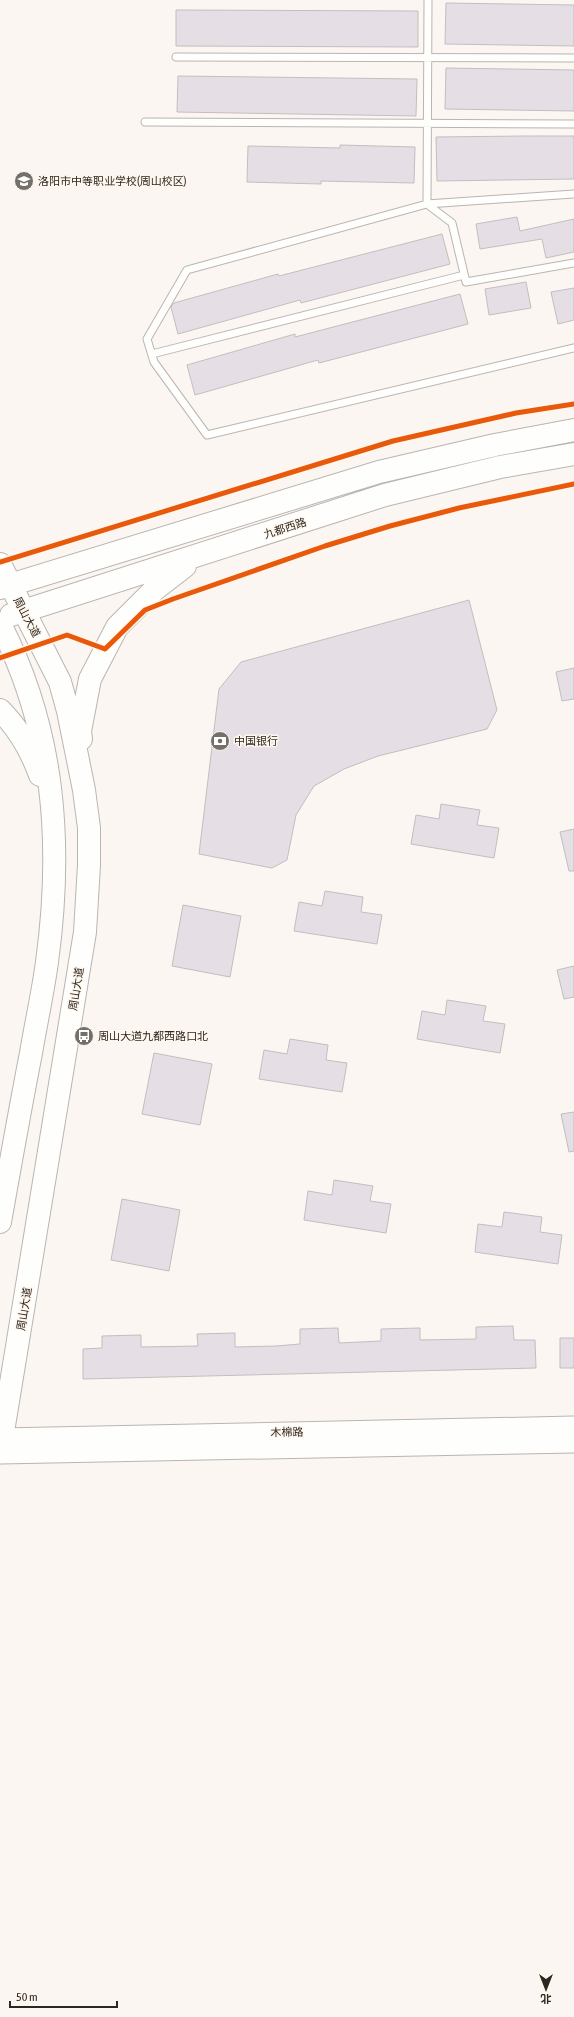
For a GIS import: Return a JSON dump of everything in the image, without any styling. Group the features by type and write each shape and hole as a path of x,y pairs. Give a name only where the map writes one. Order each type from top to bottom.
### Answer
{"main road":[{"path":"5,586 379,472 495,445 574,430"},
{"name":"九都西路","path":"0,619 386,495 500,467 574,454"},
{"path":"84,790 80,731 90,679 117,627 154,590 198,556"},
{"name":"周山大道","path":"0,564 5,586 24,611 60,682 68,711 84,790 89,828 85,932 1,1445"},
{"path":"0,624 30,691 40,727 53,810 54,881 47,963 0,1222"},
{"path":"0,710 11,721 25,741 36,763 53,810"},
{"name":"木棉路","path":"1,1445 574,1426"},
{"name":"木棉路","path":"1,1445 574,1443"}],"lane":[{"path":"427,204 428,0"},
{"path":"176,57 574,58"},
{"path":"145,122 574,124"},
{"path":"574,194 427,204 187,270 147,339 154,362 207,435 574,348"},
{"path":"427,204 452,223 466,282 574,263"},
{"path":"152,354 464,275"}],"building":[{"path":"446,3 574,5 574,46 445,44"},
{"path":"176,10 418,11 418,47 176,46"},
{"path":"446,68 574,70 574,111 445,109"},
{"path":"178,76 417,79 416,116 177,112"},
{"path":"574,136 574,179 437,181 436,137"},
{"path":"340,145 415,147 414,183 321,181 321,184 247,182 248,146 340,148"},
{"path":"517,217 520,231 574,219 574,252 546,258 542,239 480,249 476,224"},
{"path":"442,234 450,264 301,303 300,300 178,334 171,307 174,303 278,274 279,276"},
{"path":"526,282 531,308 489,315 485,289"},
{"path":"574,288 574,320 558,324 551,292"},
{"path":"460,294 468,324 319,363 318,360 195,395 187,365 295,334 295,337"},
{"path":"469,600 497,710 487,729 378,756 344,769 314,786 296,815 287,860 272,868 199,854 219,689 241,662"},
{"path":"574,668 574,699 562,701 556,672"},
{"path":"441,804 480,810 477,825 499,828 494,858 411,844 416,815 439,819"},
{"path":"574,829 574,871 569,871 560,832"},
{"path":"325,891 363,897 361,912 382,915 377,944 294,931 299,902 322,906"},
{"path":"183,905 241,916 230,977 172,966"},
{"path":"574,966 574,997 564,999 557,970"},
{"path":"447,1000 486,1006 483,1021 505,1024 500,1053 417,1039 422,1011 445,1015"},
{"path":"290,1039 328,1045 326,1060 347,1063 342,1092 259,1079 264,1050 287,1054"},
{"path":"154,1053 212,1064 200,1125 142,1114"},
{"path":"574,1112 574,1151 569,1152 561,1114"},
{"path":"334,1180 373,1186 370,1201 391,1204 386,1233 304,1220 308,1191 332,1195"},
{"path":"122,1199 180,1210 169,1271 111,1260"},
{"path":"504,1212 542,1217 540,1232 562,1235 558,1264 475,1252 478,1224 502,1227"},
{"path":"513,1326 514,1340 535,1340 536,1368 83,1379 83,1349 102,1348 102,1336 141,1335 141,1347 198,1346 197,1334 235,1333 235,1347 300,1344 300,1329 338,1328 339,1343 381,1341 381,1329 420,1328 420,1340 476,1339 476,1327"},
{"path":"560,1338 574,1338 574,1368 560,1368"}],"cycle path":[{"path":"0,562 393,441 516,413 574,404"},
{"path":"0,658 67,635 105,649 145,610 173,599 325,546 390,526 459,508 574,484"}],"place":[{"name":"洛阳市中等职业学校(周山校区)","path":"24,181"},
{"name":"中国银行","path":"220,741"},
{"name":"周山大道九都西路口北","path":"84,1036"}]}
